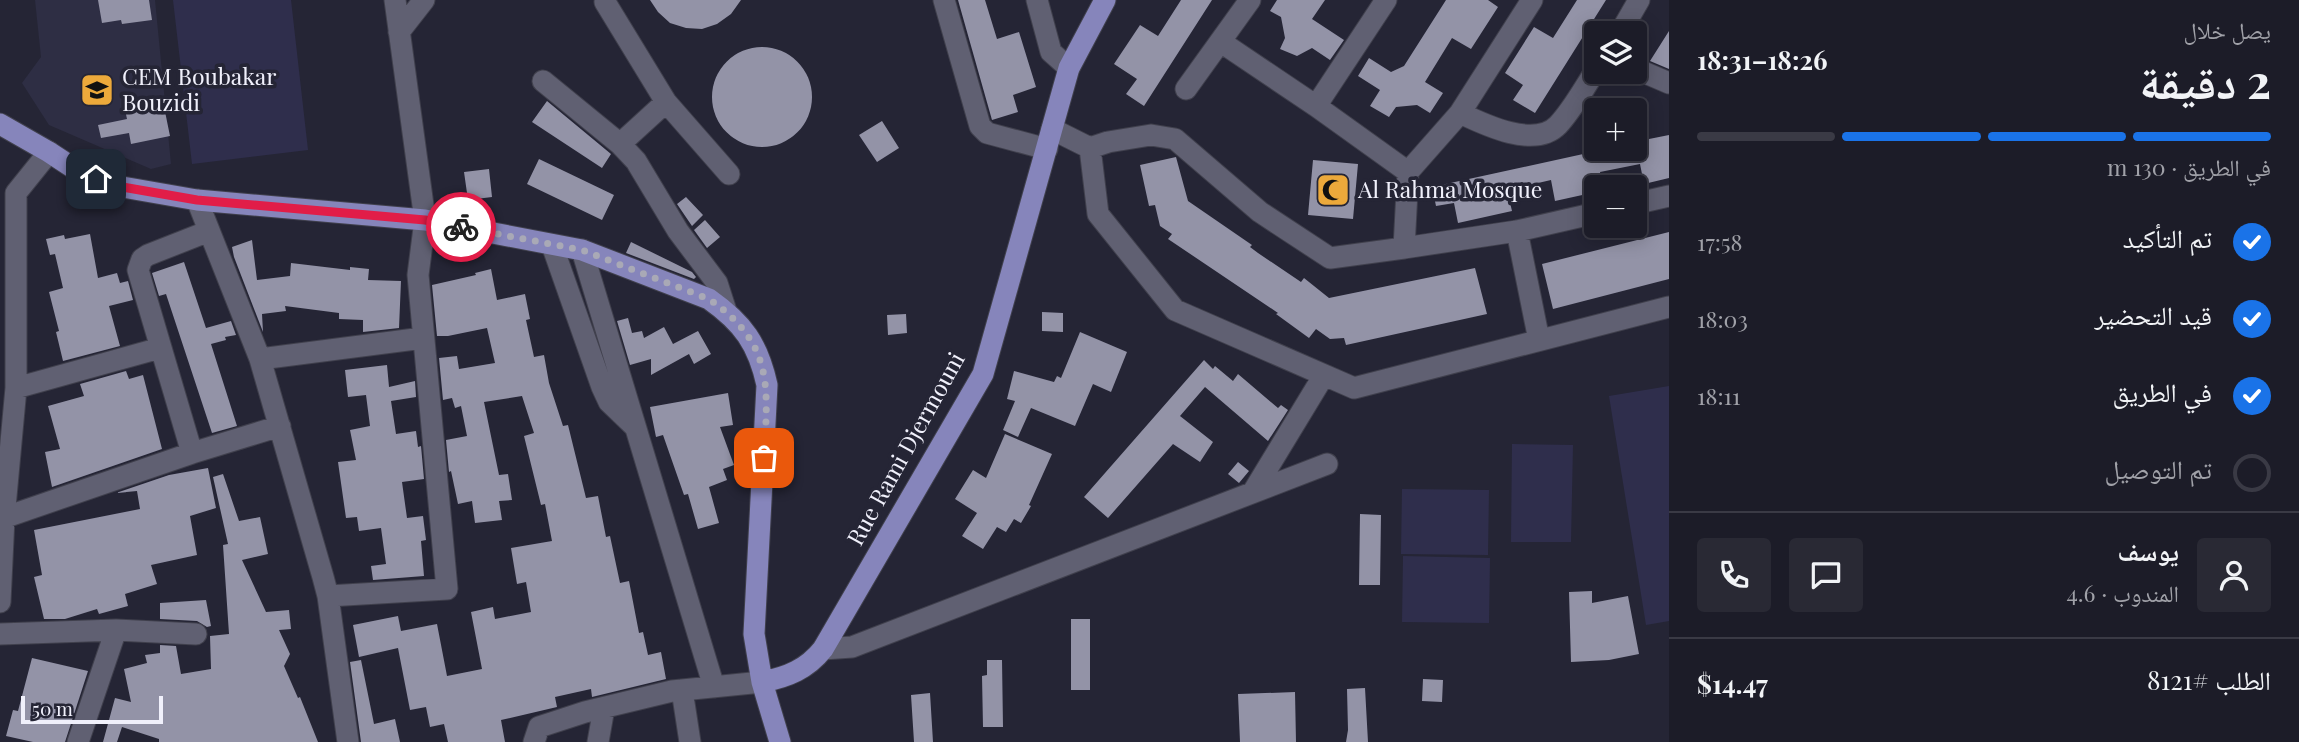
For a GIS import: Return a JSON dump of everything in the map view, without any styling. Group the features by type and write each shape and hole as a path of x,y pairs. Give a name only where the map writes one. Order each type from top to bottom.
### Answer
{"main road":[{"name":"Rue Rami Djermouni","path":"762,682 783,678 800,670 824,649 982,374 1069,68 1105,0"},
{"path":"0,124 81,173 111,185 197,200 425,220 582,250 709,299 726,311 752,342 762,363 767,385 754,634 762,682 780,742"}],"street":[{"path":"328,596 447,589 418,275 425,220 394,0"},
{"path":"399,32 425,0"},
{"path":"944,0 980,126 987,134 1049,139 1090,148 1108,142 1151,135 1175,139 1260,212 1330,258 1517,232 1584,216"},
{"path":"1037,0 1051,52 1069,68"},
{"path":"1185,89 1250,0"},
{"path":"1316,106 1386,0"},
{"path":"1404,248 1408,172 1460,113 1532,0"},
{"path":"1627,21 1639,0"},
{"path":"605,2 666,102 729,174"},
{"path":"1221,42 1408,172"},
{"path":"1647,74 1669,83"},
{"path":"543,80 620,144 636,161 678,231 718,283 726,311"},
{"path":"1460,113 1493,129 1528,135 1542,133 1557,127 1586,84"},
{"path":"620,144 666,102"},
{"path":"1090,148 1098,214 1175,310 1354,388 1669,307"},
{"path":"0,602 2,519 10,400 8,193 49,152"},
{"path":"1647,201 1669,196"},
{"path":"197,200 260,359 328,596 348,742"},
{"path":"192,453 138,276 139,265 148,255 209,231"},
{"path":"1517,232 1539,340"},
{"path":"552,244 602,387 609,402 635,428"},
{"path":"582,250 714,687"},
{"path":"260,359 423,338"},
{"path":"10,400 160,348"},
{"path":"1253,492 1324,375"},
{"path":"2,519 192,453 280,426"},
{"path":"824,649 852,647 1327,464"},
{"path":"0,634 116,630 196,634"},
{"path":"78,742 116,630"},
{"path":"534,742 539,727 604,708 682,690 762,682"},
{"path":"682,690 690,742"},
{"path":"598,742 604,708"}],"shaded area":[{"path":"35,0 155,0 171,164 151,169 49,125 22,83 41,57"},
{"path":"173,0 291,0 308,150 192,164"},
{"path":"1669,386 1669,621 1646,625 1609,396"},
{"path":"1512,444 1573,445 1571,542 1511,542"},
{"path":"1402,489 1489,490 1488,555 1401,554"},
{"path":"1403,556 1490,558 1489,623 1402,622"}],"building":[{"path":"98,0 149,0 152,20 122,24 121,20 102,23"},
{"path":"650,0 741,0 731,14 717,24 702,29 670,23"},
{"path":"958,0 985,0 997,39 1019,32 1036,87 1013,95 1018,112 992,120"},
{"path":"1181,0 1212,0 1144,106 1126,94 1137,79 1114,64 1140,25 1158,36"},
{"path":"1277,0 1325,0 1312,19 1344,40 1330,60 1312,48 1297,56 1280,49 1285,38 1281,17 1270,11"},
{"path":"1446,0 1488,0 1498,7 1471,49 1452,38 1425,82 1443,93 1430,113 1417,105 1396,107 1389,117 1370,106 1380,90 1358,76 1369,58 1391,72 1404,66"},
{"path":"1577,0 1606,0 1593,21 1584,21 1584,35 1535,113 1513,100 1523,85 1505,73 1534,27 1553,38"},
{"path":"1669,31 1669,69 1650,61"},
{"path":"762,47 781,51 797,62 808,78 812,97 808,116 797,132 781,143 762,147 743,143 727,132 716,116 712,97 716,78 727,62 743,51"},
{"path":"162,97 170,136 131,144 129,133 101,138 98,125 127,119 124,105"},
{"path":"547,101 611,154 602,168 532,122"},
{"path":"882,121 899,148 877,162 859,135"},
{"path":"1669,135 1669,178 1647,183 1647,175 1642,175 1640,164 1600,172 1601,175 1584,175 1584,195 1555,201 1551,180 1507,190 1512,211 1458,223 1454,203 1436,206 1432,187 1584,154 1584,161 1647,161 1647,139"},
{"path":"1176,157 1188,201 1252,245 1250,247 1258,253 1301,282 1304,278 1329,298 1475,268 1487,314 1346,345 1344,338 1330,339 1316,329 1309,338 1276,314 1278,313 1168,239 1172,234 1160,226 1155,205 1149,206 1140,165"},
{"path":"539,159 614,195 602,220 527,184"},
{"name":"Al Rahma Mosque","path":"1313,160 1358,164 1353,219 1308,215"},
{"path":"489,169 492,197 468,200 464,172"},
{"path":"686,197 703,215 692,226 677,204"},
{"path":"705,220 720,237 707,248 694,230"},
{"path":"1669,232 1669,279 1553,309 1542,264"},
{"path":"90,234 98,278 117,273 120,283 128,281 133,300 109,306 120,346 63,361 49,292 63,288 55,254 50,255 46,239 64,235 65,239"},
{"path":"252,240 257,280 290,276 291,263 350,270 350,267 369,269 368,280 401,281 399,328 363,332 363,320 339,319 339,313 285,306 286,311 262,314 263,332 232,247"},
{"path":"631,242 692,272 696,277 694,279 626,253"},
{"path":"184,262 206,328 231,321 236,335 211,344 237,426 212,433 166,294 159,296 152,273"},
{"path":"491,269 497,300 525,294 530,319 526,320 534,357 544,355 549,383 563,426 568,425 586,498 598,496 606,537 610,536 620,583 629,581 639,633 643,632 648,655 661,652 666,679 592,697 591,689 555,697 557,707 501,720 505,742 448,742 444,724 430,727 426,707 410,710 398,648 359,657 353,625 398,616 401,631 437,624 447,676 482,669 471,612 493,607 495,619 531,612 526,582 517,584 511,548 552,541 545,504 541,505 524,436 534,433 522,396 484,402 499,475 508,474 512,500 499,501 502,520 475,523 472,501 458,504 451,471 449,472 446,440 467,436 461,406 455,408 452,398 443,400 439,358 457,356 459,369 495,363 487,328 437,336 432,285"},
{"path":"1042,312 1063,313 1063,332 1042,331"},
{"path":"906,314 907,333 888,335 887,315"},
{"path":"628,318 632,333 642,331 644,338 664,327 673,344 698,331 711,354 694,364 689,354 651,375 651,359 630,365 617,321"},
{"path":"1080,332 1127,352 1111,392 1093,384 1075,426 1031,408 1018,437 1003,430 1015,401 1007,399 1014,371 1054,382 1057,376 1061,378"},
{"path":"1204,360 1233,381 1238,374 1278,408 1281,405 1288,410 1268,441 1205,387 1180,416 1213,442 1200,462 1173,444 1108,518 1084,497"},
{"path":"387,365 389,387 415,381 416,397 391,401 396,434 416,431 418,447 421,446 424,479 402,482 407,518 423,516 426,540 421,541 424,576 373,580 371,566 386,564 381,528 359,531 357,517 346,518 338,462 356,460 350,430 370,426 366,395 348,397 345,370"},
{"path":"126,371 129,379 143,375 162,449 52,487 45,452 60,449 48,406 84,396 80,384"},
{"path":"728,393 733,425 720,427 734,465 723,469 727,480 709,487 719,523 698,529 688,494 684,495 663,435 656,437 650,407"},
{"path":"1005,434 1052,454 1029,505 1031,506 1021,523 1014,519 1006,532 997,527 983,549 962,536 977,513 955,499 973,470 986,478"},
{"path":"1238,462 1249,471 1239,483 1228,474"},
{"path":"208,468 216,508 190,516 197,555 151,565 157,584 125,594 128,606 99,614 97,609 65,619 44,619 34,577 42,575 34,530 140,509 137,491 116,493 169,475"},
{"path":"223,474 239,521 260,517 268,554 242,560 266,612 289,610 291,629 279,630 290,654 284,666 318,742 159,742 159,739 122,727 117,742 103,742 115,698 131,702 124,669 147,663 145,655 160,653 160,645 176,646 181,674 211,669 210,636 229,634 223,545 228,544 213,477"},
{"path":"1360,514 1381,515 1380,585 1359,585"},
{"path":"1592,591 1592,603 1628,596 1639,654 1609,660 1571,662 1569,592"},
{"path":"206,600 211,626 207,627 197,621 160,619 160,603"},
{"path":"1071,619 1090,619 1090,690 1071,690"},
{"path":"32,658 88,671 65,742 33,742 6,736 13,710 18,711"},
{"path":"361,660 374,724 395,719 400,742 361,742 350,662"},
{"path":"987,660 1002,660 1003,727 983,727 982,676 987,675"},
{"path":"1423,679 1443,680 1442,702 1422,701"},
{"path":"1365,688 1368,742 1346,742 1347,689"},
{"path":"1295,692 1296,742 1240,742 1238,694"},
{"path":"930,693 933,742 914,742 911,695"}],"way so far":[{"path":"461,227 582,250 709,299 726,311 752,342 762,363 767,385 764,458"}],"place":[{"name":"CEM Boubakar Bouzidi","path":"97,90"},
{"name":"Al Rahma Mosque","path":"1333,190"}],"route":[{"path":"96,179 111,185 197,200 425,220 461,227"}]}
